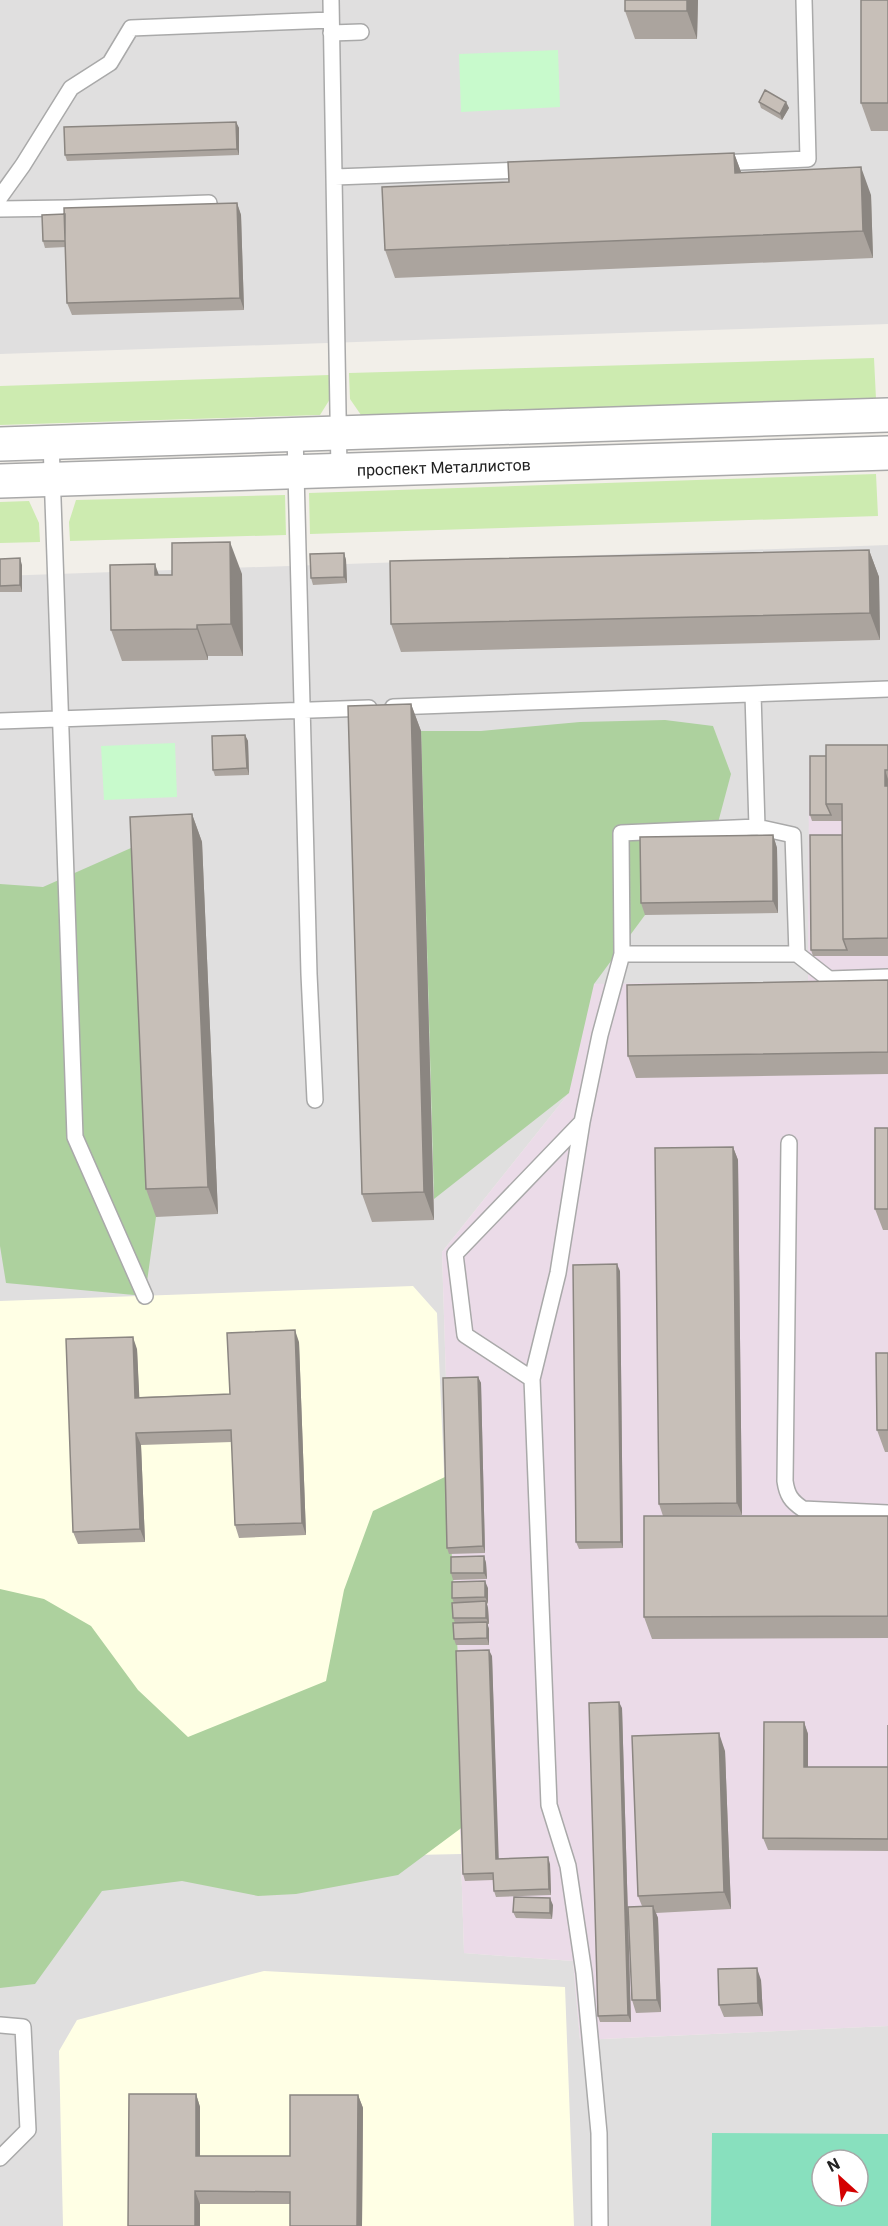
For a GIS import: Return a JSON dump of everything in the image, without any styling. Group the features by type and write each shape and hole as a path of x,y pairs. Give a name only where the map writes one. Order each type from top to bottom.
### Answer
{"street":[{"path":"0,444 888,415"},
{"name":"проспект Металлистов","path":"0,481 888,453"}],"lane":[{"path":"331,0 339,470"},
{"path":"707,163 808,159 804,0"},
{"path":"0,197 23,165 71,88 110,63 131,28 331,26 361,32"},
{"path":"335,177 536,170"},
{"path":"0,209 209,203"},
{"path":"295,434 308,962 315,1100"},
{"path":"51,442 75,1137 145,1296"},
{"path":"0,722 888,689"},
{"path":"753,694 757,826"},
{"path":"600,2226 599,2133 584,1972 568,1866 549,1805 532,1379 558,1273 582,1122 600,1035 622,954 621,833 757,826 794,835 797,954"},
{"path":"622,954 797,954 829,979 888,977"},
{"path":"532,1379 465,1335 455,1254 582,1122"},
{"path":"789,1143 784,1480 787,1494 803,1509 888,1513"},
{"path":"0,2025 23,2027 28,2130 0,2158"}],"shaded area":[{"path":"0,0 888,0 888,324 0,354"},
{"path":"888,545 888,757 809,759 809,982 569,1093 442,1252 464,1953 573,1961 580,2040 888,2026 888,2226 0,2226 0,576"},
{"path":"888,757 888,2026 580,2040 573,1961 464,1953 442,1252 569,1093 569,984 808,982 809,758"},
{"path":"413,1286 437,1313 461,1854 53,1863 0,1713 0,1301"},
{"path":"264,1971 565,1987 574,2226 63,2226 59,2051 77,2020"}],"green space":[{"path":"558,50 560,107 461,112 459,54"},
{"path":"874,358 876,399 361,415 350,399 349,373"},
{"path":"329,375 330,399 320,415 0,425 0,386"},
{"path":"876,474 878,516 310,534 309,493"},
{"path":"285,495 286,535 70,541 69,522 76,500"},
{"path":"29,501 39,523 40,542 0,543 0,502"},
{"path":"665,720 713,726 731,774 711,849 644,850 645,915 594,984 569,1093 434,1199 421,731 481,731 580,722"},
{"path":"175,743 177,797 104,800 101,746"},
{"path":"140,844 156,1217 145,1296 6,1283 0,1246 0,884 43,887"},
{"path":"447,1476 458,1657 464,1826 398,1875 296,1894 258,1896 182,1881 102,1891 35,1984 0,1988 0,1589 44,1599 91,1626 138,1690 188,1737 326,1681 344,1590 373,1511"},
{"path":"712,2133 888,2134 888,2226 711,2226"}],"building":[{"path":"625,0 687,0 687,11 625,11"},
{"path":"861,0 888,0 888,103 861,103"},
{"path":"765,90 786,102 780,114 759,102"},
{"path":"236,122 237,149 65,155 64,127"},
{"path":"734,153 735,173 861,167 863,231 385,250 382,187 509,182 508,162"},
{"path":"237,203 240,298 67,303 64,208"},
{"path":"65,214 65,241 43,241 42,215"},
{"path":"230,542 231,624 197,625 197,629 111,630 110,565 155,564 155,575 172,575 172,543"},
{"path":"869,550 870,613 391,624 390,561"},
{"path":"344,553 344,577 311,578 310,554"},
{"path":"20,558 20,585 0,586 0,559"},
{"path":"411,704 424,1192 362,1194 348,706"},
{"path":"245,735 247,768 213,770 212,736"},
{"path":"826,745 888,745 888,770 885,770 885,786 888,786 888,938 843,939 842,804 826,804"},
{"path":"810,756 826,756 826,804 831,815 810,815"},
{"path":"192,814 208,1187 146,1189 130,817"},
{"path":"773,835 773,901 641,903 640,837"},
{"path":"810,835 842,835 843,939 847,950 811,950"},
{"path":"888,980 888,1052 628,1056 627,985"},
{"path":"875,1128 888,1128 888,1209 875,1209"},
{"path":"733,1147 737,1503 659,1504 655,1148"},
{"path":"617,1264 621,1542 576,1542 573,1265"},
{"path":"295,1330 302,1523 235,1525 231,1430 136,1433 140,1529 73,1532 66,1339 133,1337 135,1398 230,1394 227,1333"},
{"path":"876,1353 888,1353 888,1430 877,1430"},
{"path":"478,1377 483,1546 447,1548 443,1378"},
{"path":"644,1516 888,1516 888,1616 644,1617"},
{"path":"484,1556 484,1573 451,1573 451,1557"},
{"path":"485,1581 485,1597 452,1598 452,1582"},
{"path":"486,1601 486,1618 453,1618 452,1603"},
{"path":"487,1622 487,1638 454,1639 453,1623"},
{"path":"489,1650 496,1859 548,1857 549,1889 494,1891 493,1873 463,1874 456,1651"},
{"path":"619,1702 628,2015 598,2016 589,1703"},
{"path":"764,1722 804,1722 804,1767 888,1767 888,1839 763,1838"},
{"path":"719,1733 724,1892 638,1896 632,1736"},
{"path":"514,1897 550,1898 550,1913 513,1912"},
{"path":"653,1906 657,2000 632,2000 628,1907"},
{"path":"757,1968 758,2003 719,2005 718,1969"},
{"path":"129,2094 196,2094 196,2156 290,2156 290,2095 358,2095 357,2226 290,2226 290,2192 195,2191 195,2226 128,2226"}]}
